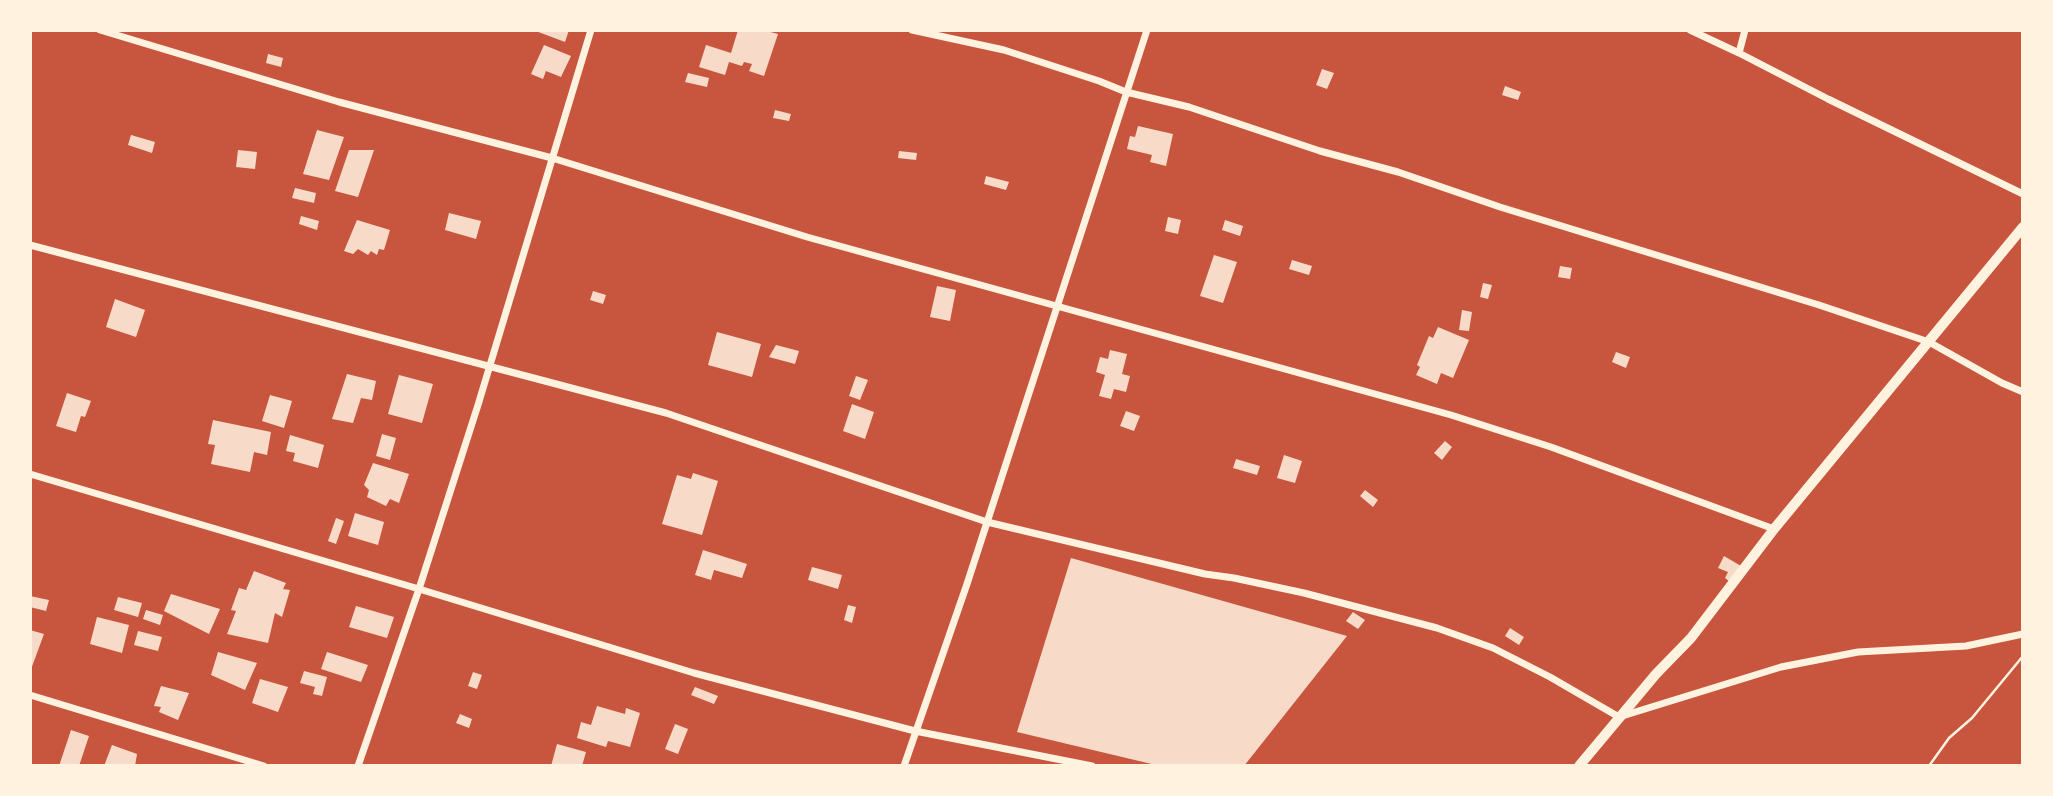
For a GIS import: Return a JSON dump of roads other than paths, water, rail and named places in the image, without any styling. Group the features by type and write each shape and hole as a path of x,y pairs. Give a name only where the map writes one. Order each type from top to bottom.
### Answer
{"street":[{"path":"100,30 339,102 552,158 807,237 1440,412 1551,447 1774,529"},
{"path":"358,766 478,405 592,30"},
{"path":"912,30 1004,50 1099,80 1126,92 1189,107 1320,151 1398,172 1929,342 2023,392"},
{"path":"904,766 987,522 1147,30"},
{"path":"1690,30 2023,194"},
{"path":"1739,52 1745,30"},
{"path":"1579,766 1656,674 1691,638 1774,529 2023,227"},
{"path":"30,245 666,413 987,522 1205,574 1304,593 1437,628 1493,648 1619,717 1794,664 1858,652 1966,646 2023,634"},
{"path":"30,474 695,673 915,732 1092,766"},
{"path":"30,695 264,766"}]}
